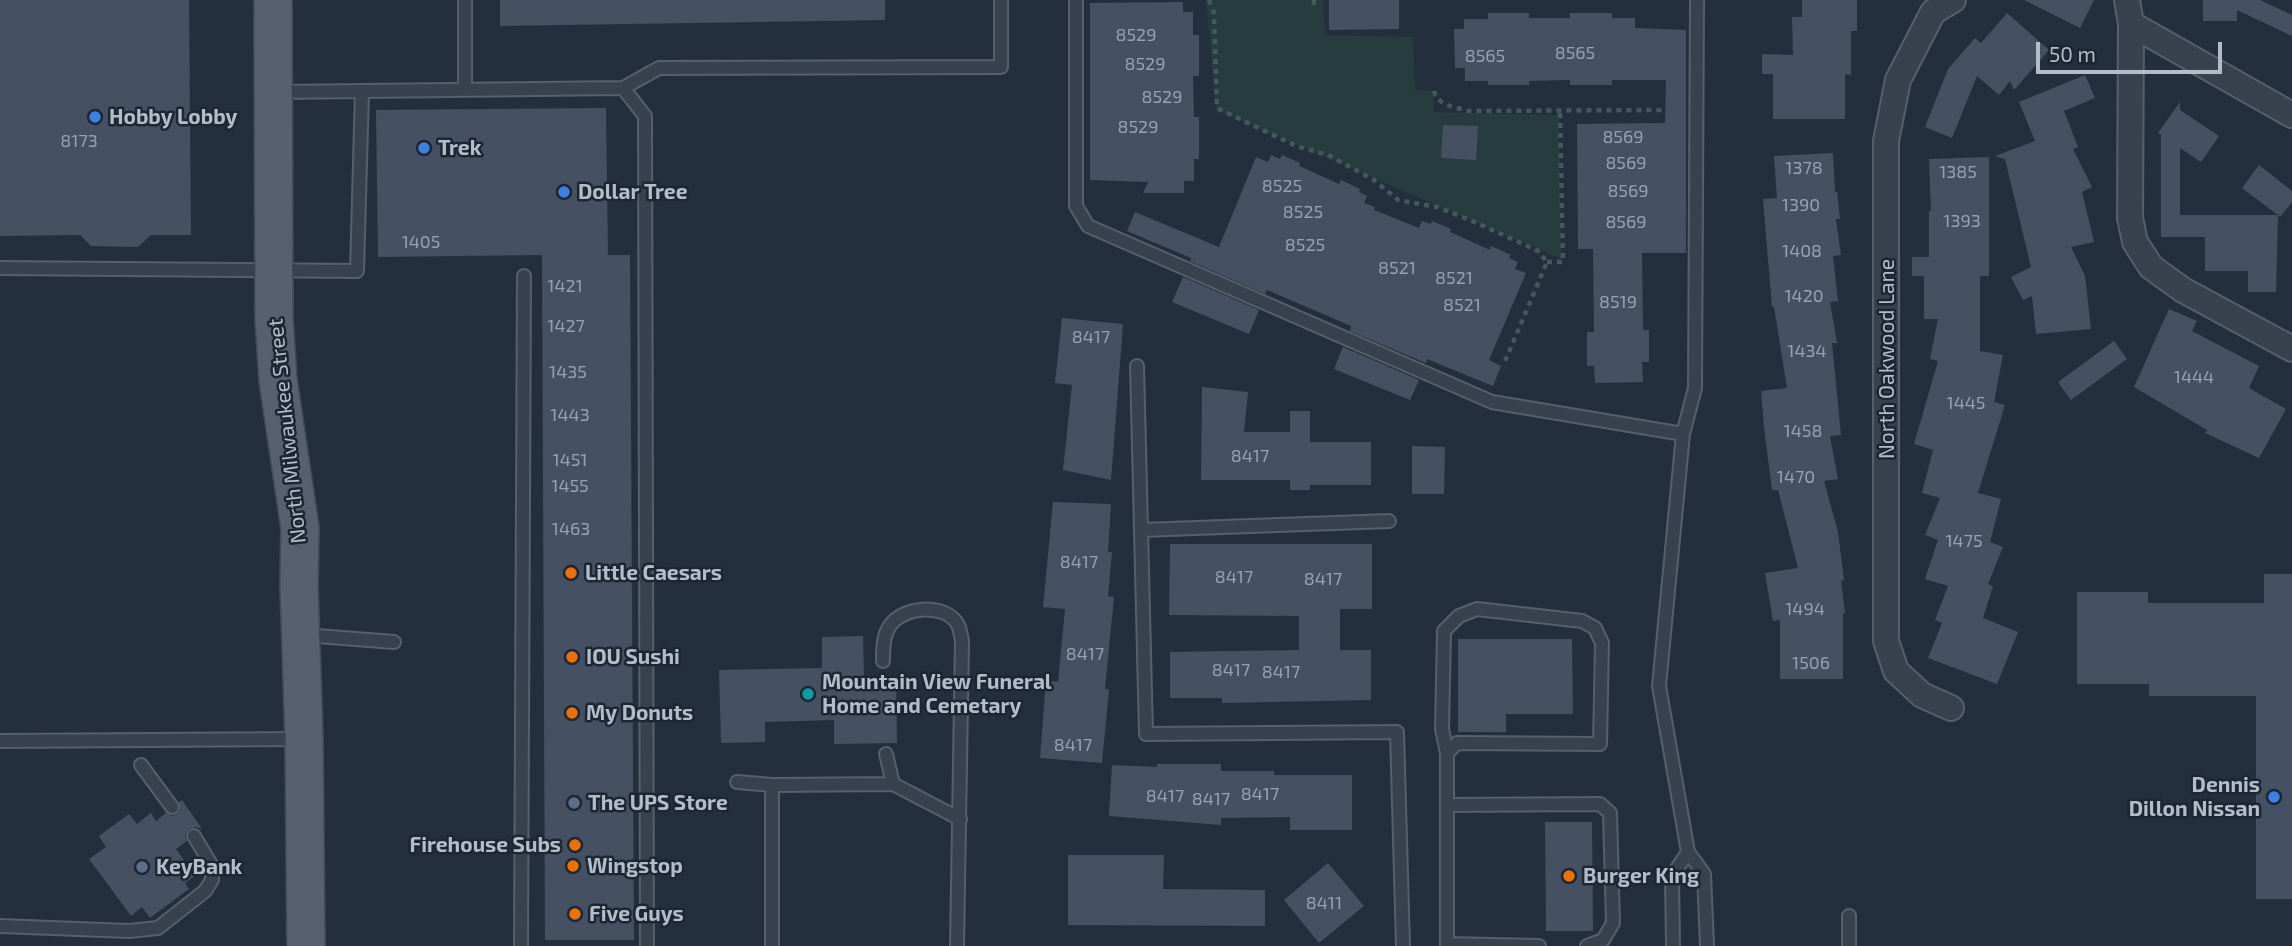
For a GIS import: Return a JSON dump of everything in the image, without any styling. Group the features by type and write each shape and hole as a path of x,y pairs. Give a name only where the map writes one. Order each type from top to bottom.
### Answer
{"main road":[{"name":"North Milwaukee Street","path":"273,0 273,270 278,380 300,527 306,946"}],"street":[{"name":"North Oakwood Lane","path":"1936,4 1898,80 1886,141 1886,641 1896,671 1923,695 1951,708"},
{"path":"2129,12 2292,115"},
{"path":"2129,12 2130,218 2135,242 2151,267 2183,290 2292,349"}],"lane":[{"path":"465,0 465,89"},
{"path":"273,92 623,88 659,68 1001,67 1001,0"},
{"path":"1076,0 1076,206 1088,226 1492,402 1683,434"},
{"path":"1697,0 1695,388 1683,434 1659,687 1688,852 1704,874 1707,946"},
{"path":"623,88 645,116 647,946"},
{"path":"0,268 356,271 362,91"},
{"path":"521,946 524,276"},
{"path":"1137,366 1146,734 1397,732 1403,946"},
{"path":"1141,530 1389,521"},
{"path":"883,661 888,627 900,615 927,609 945,614 957,623 962,641 957,946"},
{"path":"1447,753 1458,743 1600,744 1602,643 1595,628 1582,621 1477,609 1459,616 1444,631 1442,729 1447,753 1447,945 1539,946"},
{"path":"301,635 394,642"},
{"path":"0,741 304,738"},
{"path":"886,754 893,784"},
{"path":"141,765 172,807"},
{"path":"737,782 772,785 893,784 960,820"},
{"path":"772,785 772,946"},
{"path":"1447,805 1600,804 1610,813 1613,923 1603,940 1587,946"},
{"path":"0,926 130,931 158,928 205,891 212,880 212,866 194,836"},
{"path":"1673,946 1672,876 1688,852"},
{"path":"1849,916 1849,946"}],"path":[{"path":"1209,0 1214,13 1217,108 1296,146 1328,155 1374,180 1398,200 1437,207 1477,223 1538,251 1548,262 1563,262 1560,111"},
{"path":"1314,0 1314,8"},
{"path":"1434,91 1436,99 1442,103 1468,111 1662,110"},
{"path":"1503,366 1548,262"}],"green space":[{"path":"1206,0 1323,0 1325,35 1413,37 1415,89 1433,91 1434,112 1559,115 1561,259 1216,110"}],"building":[{"name":"Hobby Lobby","path":"0,0 189,0 191,235 151,235 138,247 91,246 80,235 0,236"},
{"path":"500,0 885,0 885,20 500,26"},
{"path":"1329,0 1399,0 1399,29 1329,30"},
{"path":"1802,0 1857,0 1857,31 1851,31 1851,75 1845,74 1845,119 1773,119 1773,74 1762,74 1762,54 1793,55 1792,17 1802,17"},
{"path":"2024,0 2094,0 2080,28"},
{"path":"2203,0 2260,0 2292,15 2292,36 2237,10 2237,21 2203,21"},
{"path":"1183,2 1183,12 1193,12 1193,35 1199,35 1199,76 1193,76 1194,117 1199,117 1199,159 1194,159 1194,181 1184,181 1184,193 1143,193 1148,182 1090,180 1090,3"},
{"path":"1488,13 1529,13 1529,18 1570,18 1570,13 1612,13 1612,18 1635,18 1635,28 1686,30 1686,253 1642,253 1643,330 1649,330 1649,362 1642,362 1643,382 1595,383 1594,366 1587,366 1587,332 1594,332 1593,249 1578,249 1577,124 1665,123 1666,80 1612,80 1612,85 1570,85 1570,80 1529,81 1529,85 1488,85 1488,81 1465,81 1465,68 1455,68 1454,29 1464,29 1464,19 1488,19"},
{"path":"2007,13 2049,50 2014,90 2010,81 1999,95 1977,76 1952,138 1925,127 1948,69 1975,38 1981,43"},
{"path":"2085,75 2095,98 2064,111 2078,147 2073,149 2092,187 2082,192 2094,242 2071,247 2085,276 2091,329 2036,334 2032,296 2023,300 2011,277 2031,267 2005,159 1995,156 2035,141 2019,102"},
{"path":"2180,102 2180,110 2219,136 2201,162 2180,148 2180,215 2278,215 2276,292 2248,292 2248,271 2205,271 2205,237 2161,237 2161,135 2158,133"},
{"path":"606,108 608,255 630,255 634,940 545,940 542,255 378,257 376,110"},
{"path":"1443,125 1478,126 1476,160 1441,158"},
{"path":"1833,153 1835,192 1840,219 1836,219 1841,255 1833,256 1838,301 1830,302 1837,343 1832,343 1841,435 1830,436 1838,479 1824,481 1838,532 1844,580 1841,581 1845,613 1843,679 1780,679 1780,620 1773,621 1765,573 1798,568 1778,490 1772,490 1764,427 1761,391 1787,388 1772,307 1763,199 1777,198 1774,156"},
{"path":"1271,155 1280,159 1282,155 1339,184 1341,180 1360,189 1359,192 1367,196 1364,203 1375,207 1374,210 1419,228 1422,221 1431,224 1432,221 1490,250 1491,246 1511,255 1509,258 1518,262 1515,269 1526,273 1489,360 1501,366 1493,386 1427,359 1426,363 1350,331 1351,326 1267,290 1265,294 1127,231 1135,212 1219,247 1256,157 1268,162"},
{"path":"1989,157 1989,276 1980,276 1980,351 2003,355 1994,402 2005,405 1978,493 2001,499 1990,542 2003,547 1988,584 1993,586 1983,618 2018,632 1997,684 1928,658 1942,623 1935,620 1948,586 1925,579 1938,540 1925,535 1940,498 1922,493 1933,450 1914,444 1938,361 1930,359 1938,319 1924,319 1924,276 1912,276 1912,257 1929,257 1929,159"},
{"path":"2259,165 2292,191 2292,202 2280,217 2242,188"},
{"path":"1183,277 1259,310 1249,334 1172,302"},
{"path":"2169,309 2197,321 2192,331 2259,366 2249,388 2286,409 2259,458 2205,433 2207,430 2134,387"},
{"path":"1062,318 1123,324 1111,480 1063,470 1072,385 1055,383"},
{"path":"2114,341 2127,359 2071,400 2058,382"},
{"path":"1343,347 1419,380 1410,400 1334,369"},
{"path":"1202,387 1248,392 1244,432 1290,432 1290,411 1310,411 1310,442 1371,442 1371,485 1310,485 1310,490 1290,490 1290,480 1201,480"},
{"path":"1412,446 1445,447 1444,494 1412,494"},
{"path":"1053,502 1111,504 1108,552 1112,552 1108,596 1114,597 1105,689 1109,690 1102,763 1040,758 1046,680 1058,682 1065,609 1043,607"},
{"path":"1170,544 1372,544 1372,609 1340,609 1340,650 1371,650 1371,700 1222,703 1222,698 1170,698 1170,652 1299,650 1299,616 1169,615"},
{"name":"Dennis Dillon Nissan","path":"2264,574 2292,574 2292,899 2256,899 2256,696 2149,696 2149,684 2077,684 2077,592 2148,592 2148,603 2264,603"},
{"name":"Mountain View Funeral Home and Cemetary","path":"863,636 864,676 896,676 897,743 834,744 834,720 765,722 765,742 721,743 719,670 822,668 822,637"},
{"path":"1458,639 1572,639 1573,714 1506,714 1506,732 1458,732"},
{"path":"1157,764 1221,764 1221,771 1274,771 1274,775 1352,775 1352,830 1290,830 1290,817 1221,818 1221,825 1109,816 1112,765 1157,767"},
{"name":"KeyBank","path":"182,800 202,829 189,829 185,835 187,841 176,849 195,876 185,883 189,889 150,918 142,907 131,916 89,859 106,847 99,836 129,814 137,824 151,813 156,821 166,813 172,816 177,814 180,810 179,802"},
{"name":"Burger King","path":"1545,822 1592,822 1593,931 1546,931"},
{"path":"1068,855 1164,855 1163,889 1265,890 1265,926 1068,925"},
{"path":"1328,863 1364,906 1319,943 1284,900"}],"place":[{"name":"Hobby Lobby","path":"95,117"},
{"name":"Trek","path":"424,148"},
{"name":"Dollar Tree","path":"564,192"},
{"name":"Little Caesars","path":"571,573"},
{"name":"IOU Sushi","path":"572,657"},
{"name":"Mountain View Funeral Home and Cemetary","path":"808,694"},
{"name":"My Donuts","path":"572,713"},
{"name":"Dennis Dillon Nissan","path":"2274,797"},
{"name":"The UPS Store","path":"574,803"},
{"name":"Firehouse Subs","path":"575,845"},
{"name":"Wingstop","path":"573,866"},
{"name":"KeyBank","path":"142,867"},
{"name":"Burger King","path":"1569,876"},
{"name":"Five Guys","path":"575,914"}]}
